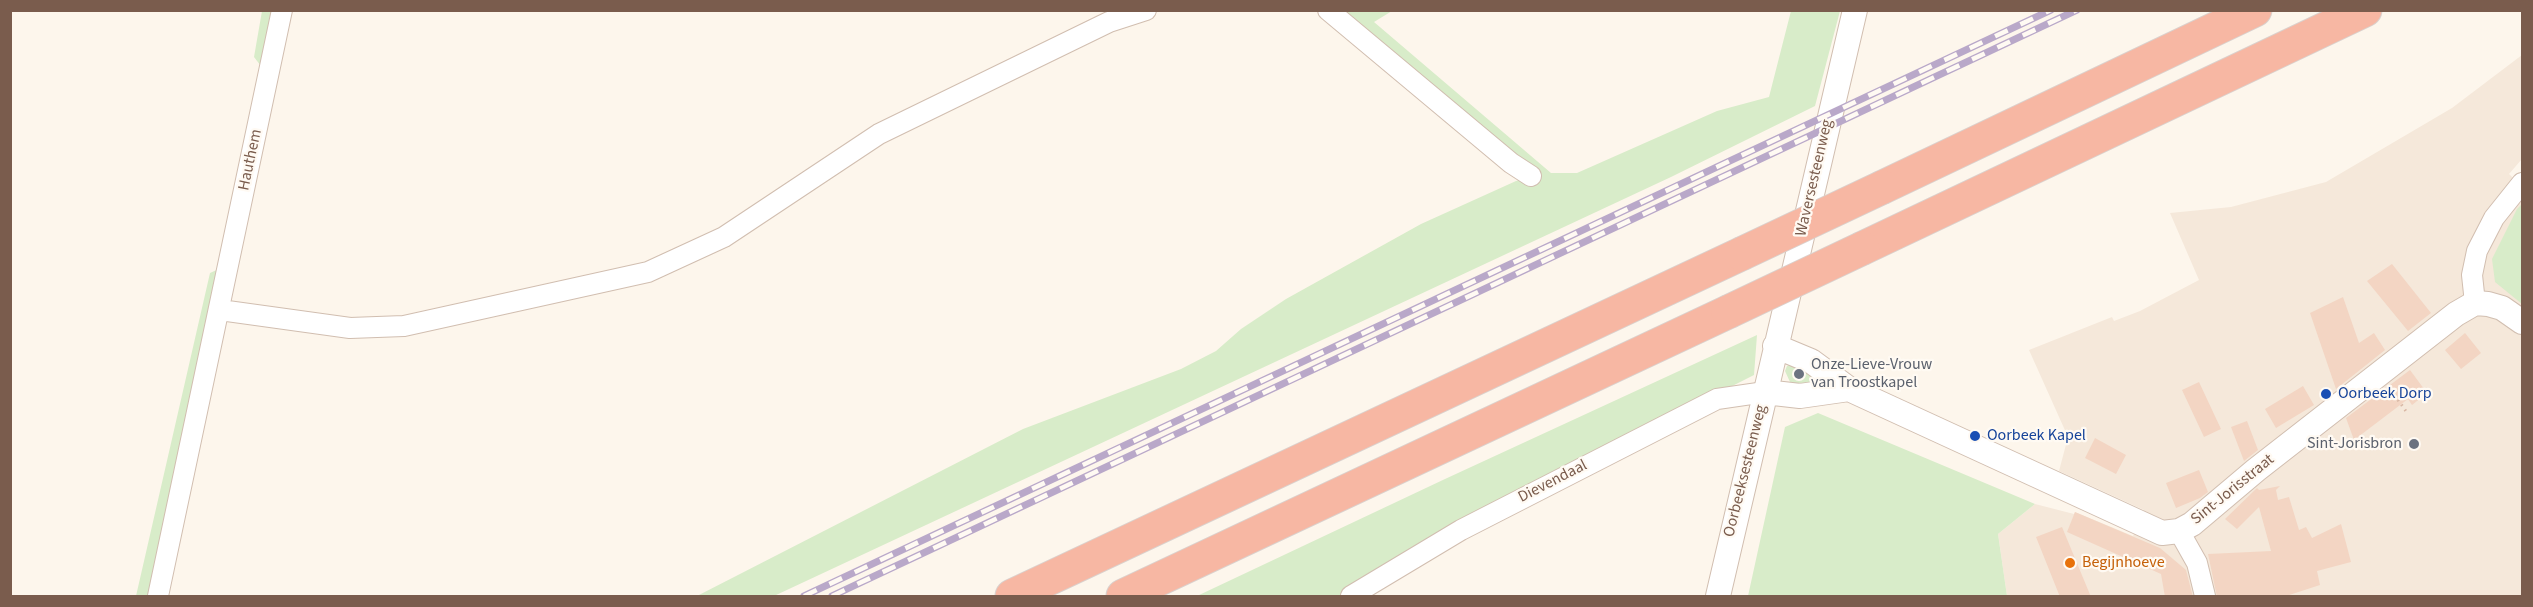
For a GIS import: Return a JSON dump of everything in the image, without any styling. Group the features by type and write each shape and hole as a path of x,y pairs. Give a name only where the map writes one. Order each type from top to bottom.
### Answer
{"highway":[{"path":"1012,597 2255,10"},
{"path":"1123,597 2364,10"}],"street":[{"name":"Hauthem","path":"159,597 282,10"},
{"path":"220,310 350,328 404,326 648,272 724,237 879,134 1109,22 1146,10"},
{"path":"1328,10 1511,163 1531,176"},
{"name":"Waversesteenweg","path":"1775,346 1855,10"},
{"path":"2523,183 2494,218 2477,252 2472,275 2475,303 2502,308 2523,322"},
{"name":"Sint-Jorisstraat","path":"1775,346 1811,361 1849,389 2140,525 2162,533 2179,531 2192,524 2256,470 2456,314 2475,303"},
{"name":"Oorbeeksesteenweg","path":"1718,597 1775,346"},
{"path":"1765,392 1800,396 1849,389"},
{"name":"Dievendaal","path":"1351,597 1461,530 1717,399 1765,392"},
{"path":"2179,531 2196,563 2205,597"}],"path":[{"path":"2380,374 2408,414"}],"shaded area":[{"path":"2522,55 2522,159 2509,174 2522,186 2522,596 2007,596 1998,534 2035,504 2074,514 2075,512 2133,536 2144,510 2059,471 2068,437 2029,350 2112,317 2114,321 2140,311 2199,280 2170,213 2231,207 2326,182 2452,108"}],"green space":[{"path":"262,11 275,11 264,70 254,57"},
{"path":"1339,11 1392,11 1374,22 1551,173 1577,173 1717,111 1769,97 1791,11 1840,11 1815,106 1671,177 774,596 697,596 1023,429 1181,369 1216,351 1241,329 1286,299 1421,224 1516,181 1534,176"},
{"path":"2522,204 2522,304 2495,282 2492,259 2517,209"},
{"path":"221,268 152,596 136,596 210,273"},
{"path":"1757,335 1754,375 1444,532 1338,596 1197,596 1445,479"},
{"path":"1797,361 1820,382 1794,385 1790,382 1785,371 1787,366"},
{"path":"1818,413 2035,504 1998,534 2007,596 1748,596 1785,427"}],"building":[{"path":"2392,264 2431,313 2408,331 2367,281"},
{"path":"2343,297 2359,343 2374,333 2385,350 2336,389 2310,313"},
{"path":"2465,333 2481,353 2461,369 2445,350"},
{"path":"2410,370 2427,393 2412,405 2408,399 2354,440 2346,418"},
{"path":"2199,382 2221,429 2204,437 2182,390"},
{"path":"2303,386 2314,405 2276,428 2265,409"},
{"path":"2247,421 2258,450 2244,461 2231,427"},
{"path":"2095,438 2126,455 2116,474 2085,458"},
{"path":"2199,470 2208,492 2176,508 2166,483"},
{"path":"2280,486 2276,490 2278,500 2289,497 2299,530 2306,527 2312,538 2341,524 2351,562 2317,571 2320,585 2283,597 2217,597 2208,554 2271,551 2259,507 2237,529 2225,519 2257,488 2259,490"},
{"path":"2075,512 2160,548 2186,570 2193,597 2165,597 2161,574 2067,532"},
{"path":"2062,527 2091,597 2060,597 2036,537"}],"railway":[{"path":"804,596 2051,10"},
{"path":"832,596 2077,10"}],"place":[{"name":"Onze-Lieve-Vrouw van Troostkapel","path":"1799,374"},
{"name":"Oorbeek Dorp","path":"2326,394"},
{"name":"Oorbeek Kapel","path":"1975,436"},
{"name":"Sint-Jorisbron","path":"2414,444"},
{"name":"Begijnhoeve","path":"2070,563"}]}
